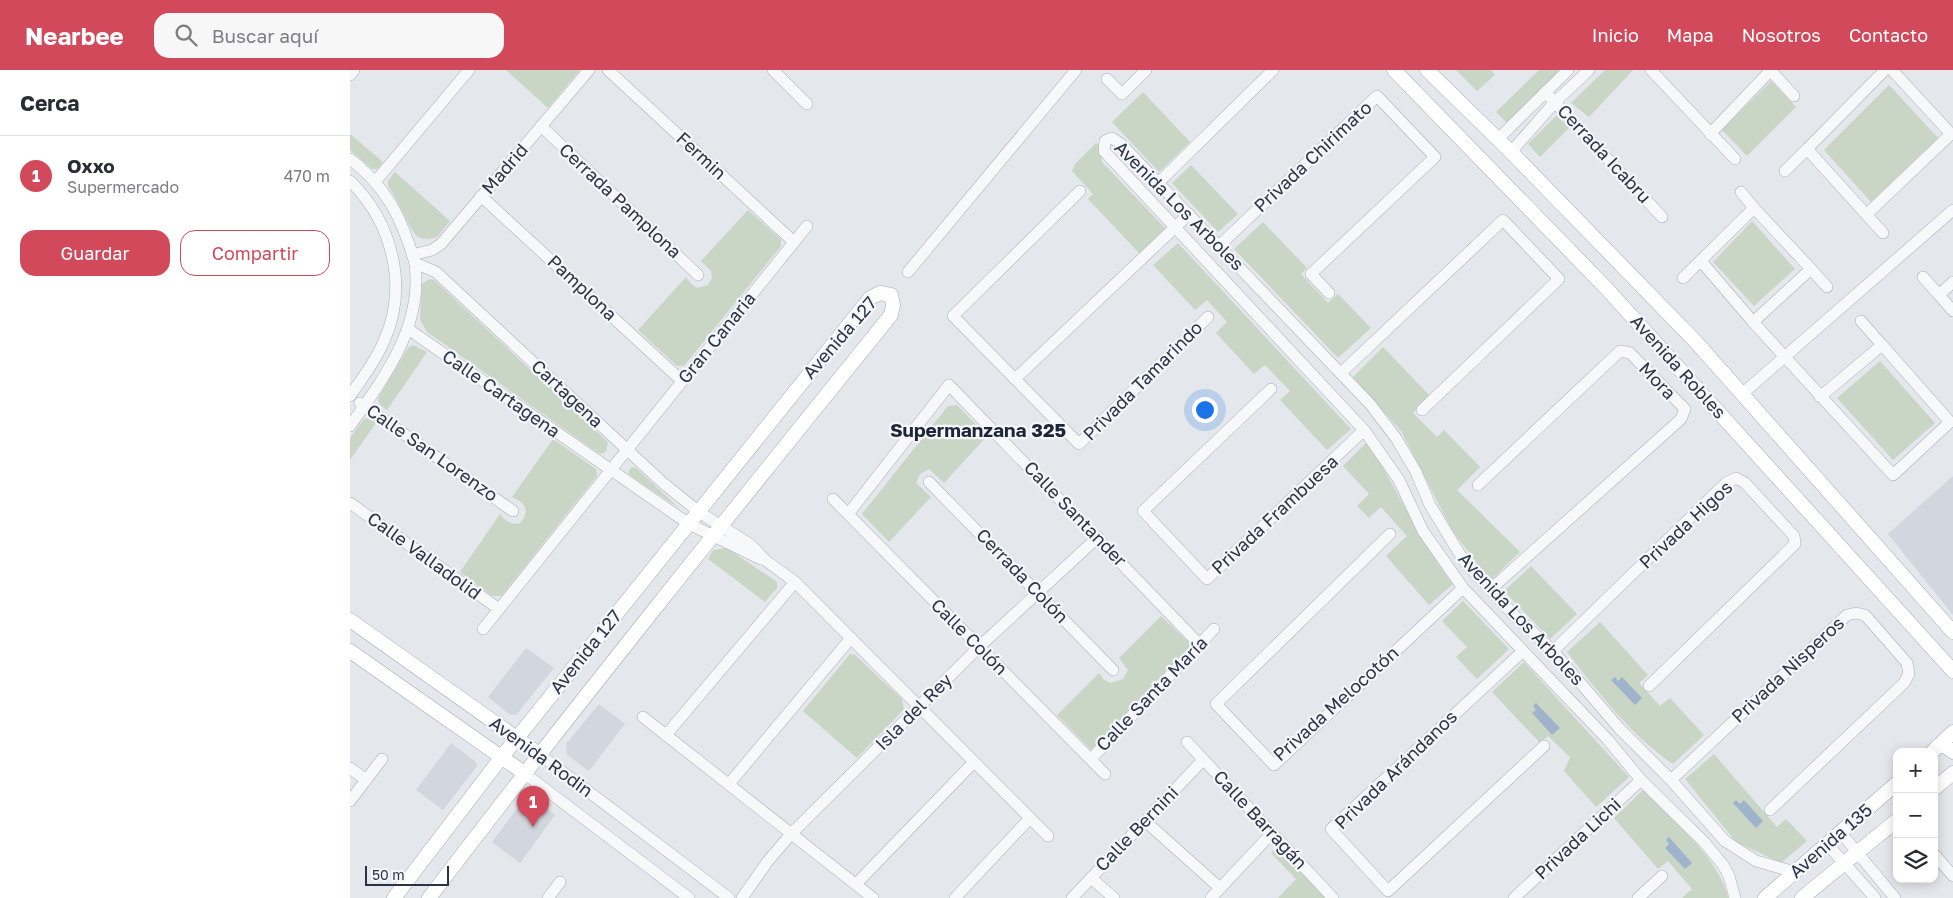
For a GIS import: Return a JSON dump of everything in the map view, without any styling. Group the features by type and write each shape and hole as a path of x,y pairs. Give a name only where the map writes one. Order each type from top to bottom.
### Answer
{"main road":[{"name":"Avenida Robles","path":"1394,70 1607,288 1953,671"},
{"name":"Avenida Robles","path":"1427,70 1511,152 1696,342 1953,632"},
{"name":"Avenida 127","path":"394,898 501,758 870,298 880,293 891,295 893,305 891,315 539,754 429,898"},
{"name":"Avenida Rodin","path":"350,620 539,754"},
{"name":"Avenida Rodin","path":"350,651 524,773"},
{"path":"1936,748 1953,732"},
{"path":"1938,748 1945,746 1953,752"},
{"path":"1938,786 1953,773"},
{"name":"Avenida 135","path":"1765,898 1893,787"},
{"name":"Avenida 135","path":"1802,898 1893,823"}],"street":[{"path":"350,75 354,70"},
{"path":"375,182 470,70"},
{"name":"Madrid","path":"414,259 440,244 589,70"},
{"name":"Fermin","path":"608,70 794,242"},
{"path":"773,70 807,104"},
{"path":"908,272 1076,70"},
{"path":"1107,79 1122,94 1146,70"},
{"path":"1159,182 1273,70"},
{"path":"1498,139 1568,70"},
{"path":"1511,152 1555,102 1589,70"},
{"path":"1651,70 1735,159"},
{"path":"1710,134 1770,70 1794,96"},
{"path":"1785,171 1885,70"},
{"path":"1866,214 1952,136 1892,70"},
{"name":"Cerrada Icabru","path":"1545,92 1662,217"},
{"name":"Privada Chirimato","path":"1220,245 1377,96 1435,157 1311,274 1329,293"},
{"name":"Cerrada Pamplona","path":"541,126 698,275"},
{"name":"Avenida Los Arboles","path":"1735,898 1729,876 1713,853 1641,780 1608,740 1463,588 1423,531 1399,480 1364,430 1104,151 1105,141 1112,138 1121,144 1220,245 1304,337 1370,404 1396,438 1416,472 1430,505 1464,561 1512,612 1553,651 1619,728 1671,780 1726,841 1756,861 1794,872"},
{"path":"1807,149 1883,233"},
{"path":"350,159 375,182 400,220 414,259 414,304 408,329 400,350 350,426"},
{"path":"350,181 374,210 384,228 391,247 396,276 392,321 384,342 350,396"},
{"name":"Privada Tamarindo","path":"1080,191 953,316 1079,444 1208,317"},
{"path":"1741,192 1828,287"},
{"name":"Pamplona","path":"482,196 682,381"},
{"path":"1683,278 1754,208"},
{"path":"1742,394 1953,210"},
{"path":"1015,379 1189,214"},
{"path":"1341,373 1503,220 1560,280 1422,410"},
{"name":"Gran Canaria","path":"610,470 807,226"},
{"name":"Cartagena","path":"414,259 436,272 627,450 699,512 716,531"},
{"path":"1701,261 1783,357 1893,475 1951,421 1861,321"},
{"path":"1753,322 1811,269"},
{"path":"1923,277 1953,311"},
{"path":"1939,295 1953,282"},
{"name":"Calle Cartagena","path":"408,329 610,470"},
{"path":"1290,350 1304,337"},
{"path":"1820,397 1882,345"},
{"name":"Mora","path":"1478,485 1620,351 1630,353 1685,409 1680,419 1491,589"},
{"name":"Calle Santander","path":"848,514 949,385 1098,537 1199,644"},
{"name":"Privada Frambuesa","path":"1270,389 1143,511 1207,579 1364,430"},
{"name":"Calle San Lorenzo","path":"350,396 513,510"},
{"path":"483,629 610,470 688,524 716,531 765,560 795,582 1048,836"},
{"path":"1399,480 1416,472"},
{"name":"Privada Higos","path":"1553,651 1726,483 1736,478 1746,482 1794,536 1795,544 1649,686"},
{"name":"Cerrada Colón","path":"929,482 1113,670"},
{"name":"Calle Colón","path":"833,499 1105,774"},
{"name":"Calle Valladolid","path":"350,503 499,609"},
{"name":"Privada Melocotón","path":"1390,534 1216,704 1274,765 1463,588"},
{"name":"Isla del Rey","path":"742,898 768,861 791,834 979,647 1098,537"},
{"path":"666,736 795,582"},
{"path":"1498,625 1512,612"},
{"name":"Privada Nisperos","path":"1671,780 1847,615 1856,612 1865,615 1907,663 1909,674 1904,683 1770,810"},
{"name":"Calle Santa María","path":"1091,759 1214,629"},
{"path":"729,784 851,638"},
{"name":"Privada Arándanos","path":"1522,652 1330,829 1388,891 1544,746"},
{"path":"643,717 873,898"},
{"path":"1608,740 1619,728"},
{"name":"Calle Barragán","path":"1187,742 1334,898"},
{"name":"Avenida Rodin","path":"539,754 729,898"},
{"path":"350,801 382,759"},
{"name":"Calle Bernini","path":"1072,898 1203,760"},
{"path":"856,884 974,762"},
{"path":"350,768 366,780"},
{"name":"Avenida Rodin","path":"524,773 689,898"},
{"name":"Privada Lichi","path":"1514,898 1641,780"},
{"path":"955,898 1030,818"},
{"path":"1145,821 1220,888"},
{"path":"1211,898 1272,833"},
{"path":"1841,833 1895,898"},
{"path":"1713,853 1726,841"},
{"path":"1828,845 1875,898"},
{"path":"1938,859 1953,876"},
{"path":"1638,898 1662,876"},
{"path":"1091,878 1114,898"},
{"path":"548,898 560,882"}],"shaded area":[{"path":"1953,476 1953,615 1888,534"},
{"path":"526,648 554,668 516,715 510,715 488,697"},
{"path":"599,704 625,724 589,771 567,755 566,744"},
{"path":"451,743 476,762 477,766 443,810 416,790"},
{"path":"531,796 555,815 520,863 492,842 525,798"}],"green space":[{"path":"506,70 580,70 548,108"},
{"path":"1456,70 1491,70 1495,75 1477,91"},
{"path":"1539,70 1562,70 1509,125 1496,112"},
{"path":"1605,70 1633,70 1589,117 1571,103"},
{"path":"1771,81 1796,107 1747,156 1722,130"},
{"path":"1889,85 1938,138 1871,202 1824,150"},
{"path":"1143,92 1190,142 1159,172 1112,122"},
{"path":"1557,115 1569,128 1540,157 1528,144"},
{"path":"350,134 383,162 378,169 372,169 350,150"},
{"path":"1096,143 1100,146 1102,162 1166,229 1140,254 1088,199 1093,194 1072,171 1075,164"},
{"path":"1191,165 1238,214 1218,232 1172,183"},
{"path":"395,172 450,221 437,237 420,238 415,234 388,186 388,181"},
{"path":"748,210 781,239 781,246 684,366 677,366 638,330 686,277 697,288 708,285 712,278 711,271 701,261"},
{"path":"1752,221 1795,269 1754,306 1713,262"},
{"path":"1263,222 1307,268 1301,274 1328,303 1338,294 1371,328 1338,358 1234,249"},
{"path":"1178,243 1351,429 1327,450 1280,400 1290,391 1265,365 1254,374 1216,333 1227,322 1207,300 1195,310 1153,265"},
{"path":"429,279 434,280 608,442 606,451 602,454 597,452 427,332 420,320 422,284"},
{"path":"413,345 427,352 387,410 379,404 378,398 408,348"},
{"path":"1383,347 1429,395 1413,413 1437,437 1444,430 1480,467 1457,490 1520,552 1490,581 1452,530 1401,431 1353,377"},
{"path":"1880,361 1935,423 1893,460 1837,398"},
{"path":"957,405 987,436 944,483 929,469 920,474 916,483 931,497 889,542 862,514 948,406"},
{"path":"369,418 376,423 350,460 350,438 364,419"},
{"path":"553,439 596,469 597,476 501,596 492,596 460,572 500,514 506,521 511,523 519,524 523,520 526,512 524,505 512,497"},
{"path":"1367,442 1419,532 1453,584 1429,605 1386,556 1407,536 1381,507 1369,518 1357,506 1369,494 1343,466"},
{"path":"632,467 636,468 680,509 631,476 628,472"},
{"path":"727,548 777,582 777,588 765,602 708,559 713,550"},
{"path":"1531,566 1577,614 1550,639 1504,591"},
{"path":"1463,601 1509,649 1477,679 1456,657 1467,647 1442,621"},
{"path":"1161,616 1191,645 1091,750 1057,715 1099,673 1104,680 1111,683 1123,679 1128,670 1119,658"},
{"path":"1600,622 1648,675 1639,683 1660,706 1670,698 1704,735 1673,764 1657,753 1629,726 1567,652"},
{"path":"850,654 855,655 902,699 904,709 857,758 803,711"},
{"path":"1524,662 1629,777 1596,807 1564,771 1570,757 1548,736 1540,743 1492,692","holes":["1536,710 1559,728 1552,734 1533,714"]},
{"path":"1714,754 1777,827 1786,819 1807,841 1781,863 1736,842 1685,779"},
{"path":"1644,789 1705,854 1716,869 1728,898 1682,898 1692,889 1668,861 1658,869 1614,818"},
{"path":"1277,847 1325,898 1278,898 1296,879 1271,853"}],"water":[{"path":"1615,677 1618,681 1622,677 1642,698 1635,705 1611,680"},
{"path":"1536,703 1560,728 1552,735 1532,713 1536,710 1533,706"},
{"path":"1736,800 1740,804 1744,800 1763,821 1756,828 1733,803"},
{"path":"1669,837 1692,863 1685,869 1665,848 1669,844 1666,840"}],"place":[{"name":"Oxxo","path":"533,827"}],"district":[{"name":"Supermanzana 325","path":"978,430"}]}
